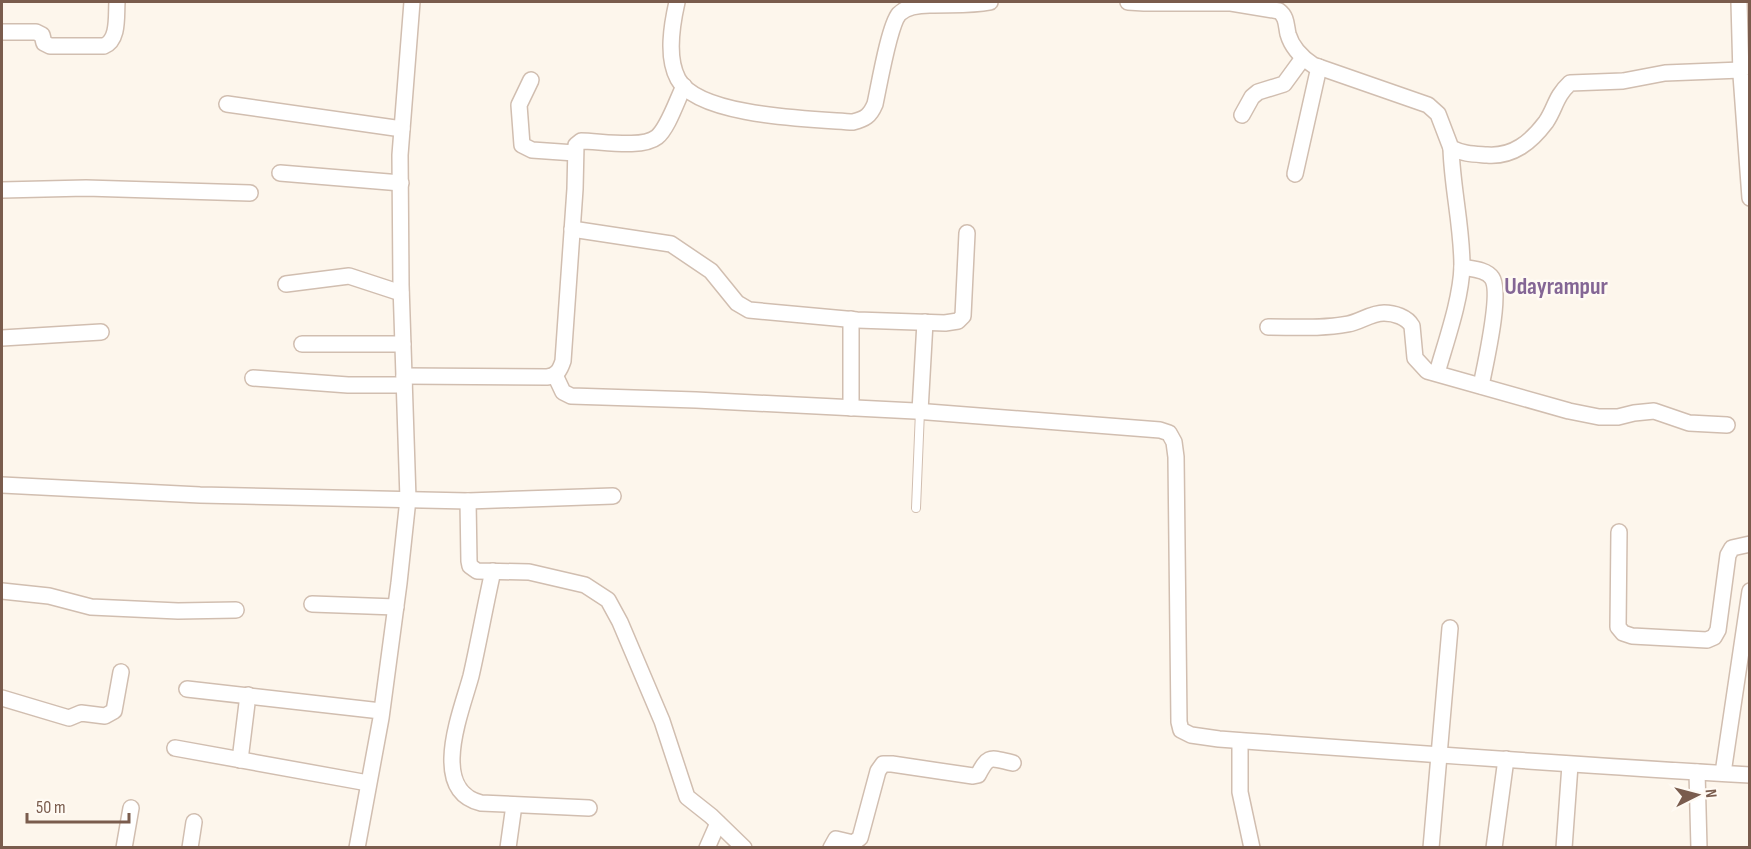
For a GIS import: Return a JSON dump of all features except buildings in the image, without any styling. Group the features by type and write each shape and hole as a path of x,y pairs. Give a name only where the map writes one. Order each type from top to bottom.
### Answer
{"street":[{"path":"2,32 36,32 42,35 44,43 50,46 104,46 112,42 114,38 117,2"},
{"path":"357,848 381,711 408,499 401,293 401,183 402,129 412,2"},
{"path":"677,2 672,40 673,64 678,79 694,94 711,102 757,114 853,122 864,119 871,113 875,104 894,25 900,12 929,5 973,5 990,2"},
{"path":"1128,2 1231,3 1276,10 1287,7 1294,48 1303,58 1319,67 1428,105 1438,114 1451,148 1451,172 1458,206 1462,267 1454,310 1437,374"},
{"path":"1739,2 1749,198"},
{"path":"1242,115 1257,92 1284,84 1303,58"},
{"path":"1295,174 1319,67"},
{"path":"1451,148 1469,154 1497,156 1520,149 1546,122 1560,93 1570,83 1581,81 1600,83 1665,73 1741,70"},
{"path":"531,80 519,105 522,145 532,150 574,153"},
{"path":"253,378 348,385 404,380 555,375 563,361 576,145 581,141 642,143 657,138 665,127 684,86"},
{"path":"227,104 402,129"},
{"path":"280,172 401,183"},
{"path":"2,190 86,188 250,193"},
{"path":"572,229 671,244 711,271 737,303 749,310 851,320 925,322 954,322 963,316 967,233"},
{"path":"1462,267 1487,273 1493,279 1494,315 1481,386"},
{"path":"286,284 349,276 401,293"},
{"path":"1268,327 1323,328 1351,324 1384,313 1410,322 1415,358 1427,371 1569,411 1599,417 1618,417 1654,411 1689,423 1727,425"},
{"path":"851,320 851,408"},
{"path":"920,411 925,322"},
{"path":"2,338 101,332"},
{"path":"302,344 403,344"},
{"path":"555,375 562,392 571,396 920,411 1049,420 1160,430 1169,433 1174,442 1176,457 1179,722 1181,730 1191,735 1240,741 1438,753 1570,765 1749,775"},
{"path":"2,485 156,494 468,501 613,496"},
{"path":"468,501 470,566 477,571 529,572 557,578 585,585 608,600 620,622 662,721 687,797 744,848"},
{"path":"1619,532 1618,627 1623,633 1632,636 1707,640 1714,637 1718,630 1728,555 1732,548 1749,544"},
{"path":"493,571 471,676 453,736 452,765 457,784 467,799 481,803 589,808"},
{"path":"2,591 49,596 91,607 178,611 236,610"},
{"path":"1723,773 1749,591"},
{"path":"312,603 396,607"},
{"path":"1431,848 1450,628"},
{"path":"2,698 69,718 81,713 105,716 114,711 121,672"},
{"path":"187,689 381,711"},
{"path":"240,760 248,695"},
{"path":"1240,741 1240,792 1252,848"},
{"path":"175,748 368,783"},
{"path":"1494,848 1506,759"},
{"path":"831,848 836,839 853,843 858,840 878,771 883,764 973,776 979,773 983,762 988,760 1013,763"},
{"path":"1564,848 1570,765"},
{"path":"1697,772 1699,848"},
{"path":"508,848 514,805"},
{"path":"124,848 130,808"},
{"path":"190,848 194,822"},
{"path":"707,848 718,823"}],"lane":[{"path":"916,508 920,411"}],"district":[{"name":"Udayrampur","path":"1556,286"}]}
